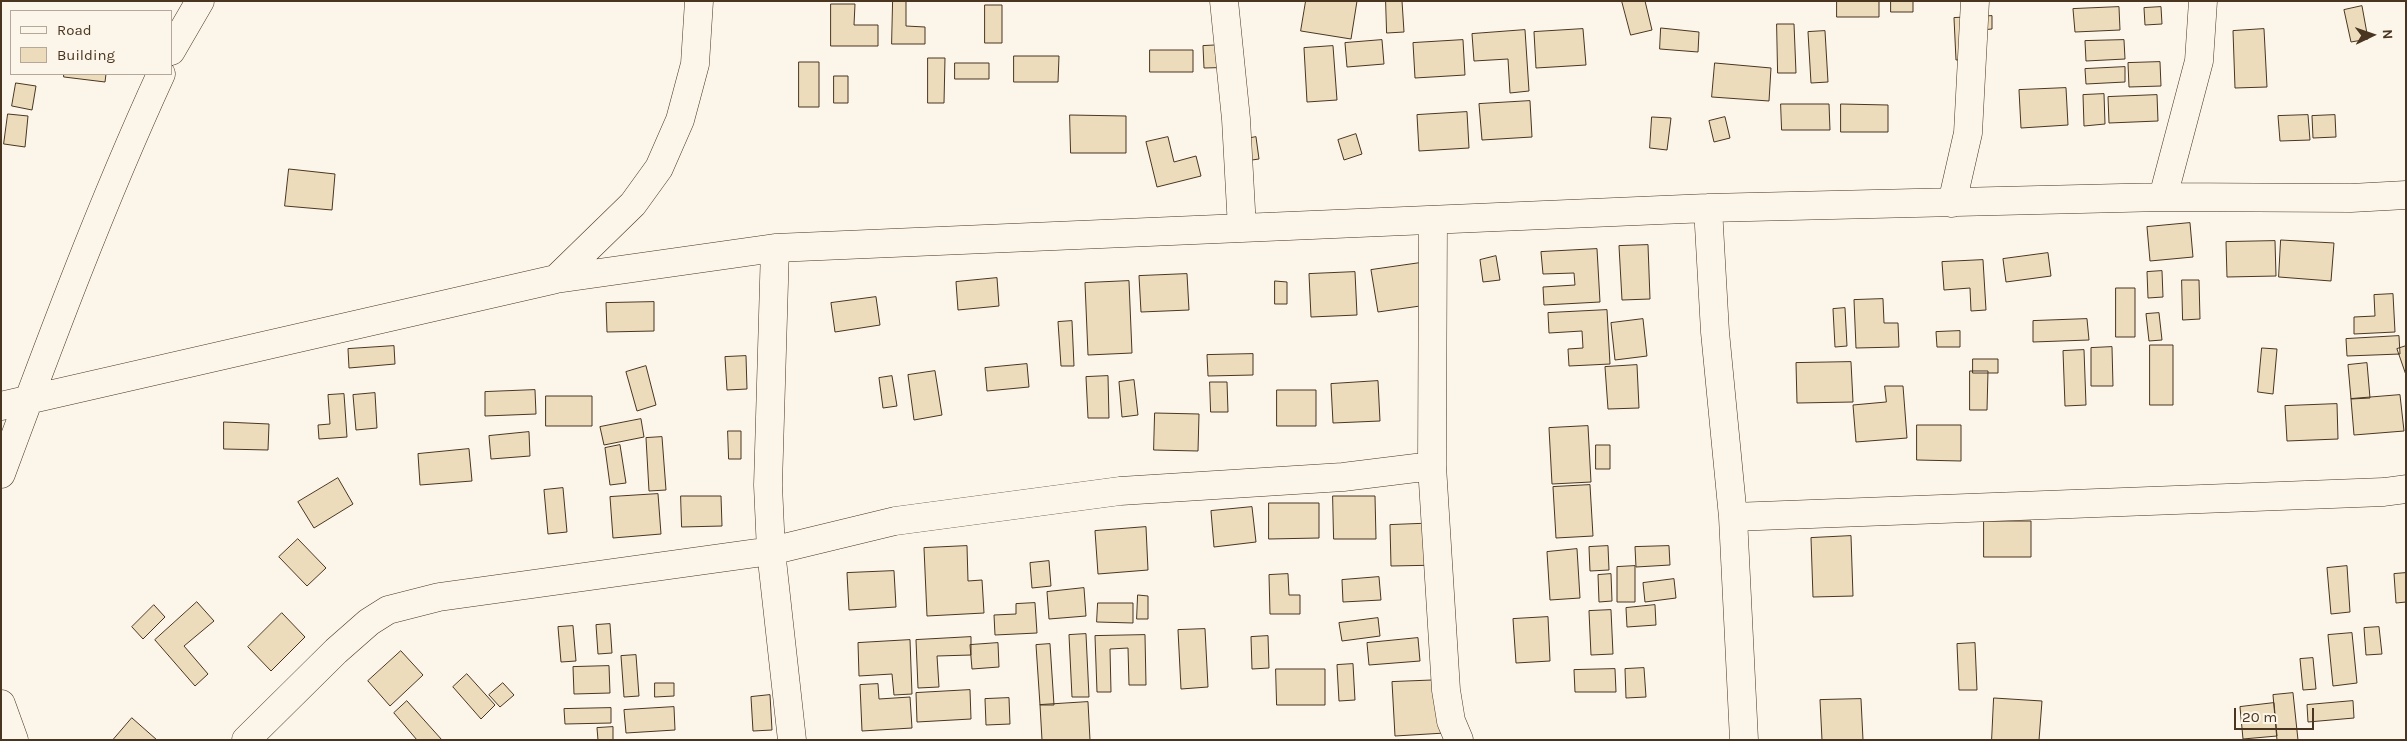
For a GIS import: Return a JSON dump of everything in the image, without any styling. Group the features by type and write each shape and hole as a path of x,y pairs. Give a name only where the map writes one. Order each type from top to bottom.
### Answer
{"street":[{"path":"172,49 200,1"},
{"path":"556,279 632,204 659,168 680,120 695,64 699,1"},
{"path":"1224,1 1236,119 1242,228"},
{"path":"1952,203 1968,133 1975,1"},
{"path":"2163,197 2199,61 2202,1"},
{"path":"1,474 74,278 119,166 161,75"},
{"path":"1,406 556,279 775,248 1708,208 2163,197 2351,198 2406,195"},
{"path":"1708,208 1715,332 1733,517 1744,740"},
{"path":"1433,220 1432,466 1446,690 1451,721 1458,740"},
{"path":"775,248 769,456 771,551 792,740"},
{"path":"246,740 336,650 369,622 388,610 439,597 771,551 895,521 1120,491 1343,477 1432,466"},
{"path":"1733,517 2185,500 2406,489"},
{"path":"1,704 14,740"}],"building":[{"path":"893,1 906,1 906,26 925,27 925,44 892,44"},
{"path":"1306,1 1357,1 1351,39 1301,31"},
{"path":"1386,1 1402,1 1404,32 1387,33"},
{"path":"1622,1 1645,1 1652,30 1631,35"},
{"path":"1837,1 1879,1 1879,17 1837,17"},
{"path":"1891,1 1913,1 1913,12 1891,12"},
{"path":"831,4 855,4 854,25 878,25 878,46 831,46"},
{"path":"985,5 1002,5 1002,43 985,43"},
{"path":"2362,6 2368,39 2351,42 2344,10"},
{"path":"2119,7 2120,30 2075,32 2073,9"},
{"path":"2161,7 2162,24 2145,25 2144,8"},
{"path":"1992,16 1992,29 1968,31 1969,59 1956,60 1954,18"},
{"path":"1777,24 1794,24 1796,73 1778,73"},
{"path":"1661,28 1699,32 1698,52 1660,49"},
{"path":"1583,29 1586,65 1536,68 1534,32"},
{"path":"2264,29 2267,87 2235,88 2233,31"},
{"path":"1525,30 1529,91 1510,93 1508,59 1474,61 1472,34"},
{"path":"1825,31 1828,82 1811,83 1808,32"},
{"path":"1382,40 1384,64 1347,67 1345,43"},
{"path":"1463,40 1465,75 1415,78 1413,43"},
{"path":"2124,40 2125,59 2086,61 2085,41"},
{"path":"1242,44 1243,67 1204,68 1203,46"},
{"path":"1333,46 1337,100 1307,102 1304,48"},
{"path":"1150,50 1193,50 1193,72 1150,72"},
{"path":"1014,56 1059,56 1058,82 1014,82"},
{"path":"928,58 945,58 944,103 928,103"},
{"path":"799,62 819,62 819,107 799,107"},
{"path":"2160,62 2161,86 2129,87 2128,63"},
{"path":"955,63 989,63 989,79 955,79"},
{"path":"1715,63 1771,68 1769,101 1712,97"},
{"path":"2125,67 2125,82 2086,84 2085,69"},
{"path":"64,75 106,75 105,82 64,77"},
{"path":"834,76 848,76 848,103 834,103"},
{"path":"16,83 36,86 32,110 12,106"},
{"path":"2066,88 2068,125 2021,128 2019,90"},
{"path":"2104,94 2105,124 2084,126 2083,95"},
{"path":"2157,95 2158,121 2109,123 2108,97"},
{"path":"1530,101 1532,137 1482,140 1479,104"},
{"path":"1781,104 1829,104 1830,130 1782,130"},
{"path":"1841,104 1888,105 1888,132 1841,132"},
{"path":"1467,112 1469,148 1419,151 1417,115"},
{"path":"8,114 28,116 25,147 4,144"},
{"path":"1070,115 1126,116 1126,153 1071,153"},
{"path":"2308,115 2310,140 2280,141 2278,116"},
{"path":"2335,115 2336,137 2313,138 2312,116"},
{"path":"1652,117 1671,118 1667,150 1650,148"},
{"path":"1725,117 1730,138 1714,142 1709,121"},
{"path":"1356,134 1362,154 1344,160 1338,140"},
{"path":"1168,137 1174,162 1196,156 1201,176 1157,187 1146,142"},
{"path":"1256,137 1259,159 1238,162 1235,141"},
{"path":"289,169 335,174 332,210 285,206"},
{"path":"2190,223 2193,257 2150,261 2147,227"},
{"path":"2281,240 2334,243 2331,281 2279,277"},
{"path":"2275,241 2276,276 2227,277 2226,242"},
{"path":"1648,245 1650,299 1622,300 1619,246"},
{"path":"1597,249 1600,302 1544,305 1543,287 1575,285 1574,273 1543,274 1541,252"},
{"path":"2048,253 2051,276 2006,282 2003,259"},
{"path":"1496,256 1500,280 1483,282 1480,260"},
{"path":"1983,260 1986,310 1971,311 1970,288 1944,290 1942,262"},
{"path":"1420,263 1427,305 1378,312 1371,270"},
{"path":"2162,271 2163,297 2148,298 2147,272"},
{"path":"1355,272 1357,315 1311,317 1309,274"},
{"path":"1187,274 1189,310 1141,312 1139,276"},
{"path":"997,278 999,306 958,310 956,282"},
{"path":"2182,280 2199,280 2200,319 2183,320"},
{"path":"1129,281 1132,353 1088,355 1085,283"},
{"path":"1275,281 1287,282 1287,304 1275,304"},
{"path":"2116,288 2135,288 2135,337 2116,337"},
{"path":"2393,294 2395,332 2354,334 2354,317 2375,316 2374,295"},
{"path":"876,297 880,325 835,332 831,303"},
{"path":"1883,299 1884,323 1898,323 1899,347 1856,348 1854,300"},
{"path":"654,302 654,331 607,332 606,303"},
{"path":"1845,308 1847,346 1835,347 1833,309"},
{"path":"1607,310 1610,364 1569,366 1568,349 1583,348 1582,331 1549,333 1548,313"},
{"path":"2159,313 2162,340 2149,341 2146,314"},
{"path":"1643,319 1647,356 1615,360 1611,323"},
{"path":"2087,319 2089,340 2033,342 2033,321"},
{"path":"1072,321 1074,366 1061,366 1058,322"},
{"path":"1960,331 1960,347 1937,347 1936,332"},
{"path":"2399,336 2400,354 2347,356 2346,339"},
{"path":"2150,345 2173,345 2173,405 2150,405"},
{"path":"394,346 395,364 349,368 348,349"},
{"path":"2406,346 2406,375 2397,349"},
{"path":"2112,347 2113,386 2091,386 2091,348"},
{"path":"2262,348 2277,349 2273,394 2258,392"},
{"path":"2084,350 2086,405 2065,406 2063,351"},
{"path":"1253,354 1253,375 1208,376 1207,355"},
{"path":"746,356 747,389 727,390 725,357"},
{"path":"1973,359 1998,359 1998,373 1973,373"},
{"path":"1851,362 1853,402 1797,403 1796,363"},
{"path":"2367,363 2370,398 2351,399 2348,365"},
{"path":"1027,364 1029,387 987,391 985,368"},
{"path":"1637,365 1639,408 1608,409 1605,367"},
{"path":"646,366 656,405 637,411 626,372"},
{"path":"935,371 942,415 914,420 908,375"},
{"path":"1970,371 1988,371 1987,410 1970,410"},
{"path":"892,376 897,406 883,408 879,378"},
{"path":"1108,376 1109,418 1088,418 1086,377"},
{"path":"1134,380 1138,415 1122,417 1119,382"},
{"path":"1378,381 1380,421 1333,423 1331,384"},
{"path":"1210,382 1227,382 1228,412 1211,412"},
{"path":"1885,386 1903,386 1907,438 1856,442 1853,405 1886,402"},
{"path":"535,390 536,414 485,416 485,392"},
{"path":"1277,390 1316,390 1316,426 1277,426"},
{"path":"375,393 377,428 356,430 353,395"},
{"path":"344,394 347,437 319,439 318,425 330,424 328,395"},
{"path":"2400,395 2404,431 2354,435 2351,399"},
{"path":"546,396 592,396 592,426 546,426"},
{"path":"2337,404 2338,439 2287,441 2285,406"},
{"path":"1155,413 1199,414 1198,451 1154,450"},
{"path":"641,419 644,437 604,445 600,427"},
{"path":"224,422 269,424 268,450 224,449"},
{"path":"1917,425 1961,425 1961,461 1917,460"},
{"path":"1588,426 1591,482 1552,484 1549,428"},
{"path":"728,431 741,431 741,459 729,459"},
{"path":"529,432 530,456 491,459 489,436"},
{"path":"662,437 666,490 649,491 646,438"},
{"path":"620,445 626,483 610,485 605,448"},
{"path":"1596,445 1610,445 1610,469 1596,469"},
{"path":"469,449 472,481 420,485 418,454"},
{"path":"338,478 353,504 314,528 298,502"},
{"path":"1590,485 1593,536 1556,538 1553,487"},
{"path":"563,488 567,532 548,534 544,490"},
{"path":"658,494 661,534 613,538 610,497"},
{"path":"681,496 721,496 722,526 682,527"},
{"path":"1333,496 1375,496 1376,539 1334,539"},
{"path":"1269,503 1319,503 1319,538 1269,539"},
{"path":"1252,507 1256,542 1214,547 1211,511"},
{"path":"1984,521 2031,521 2031,557 1984,557"},
{"path":"1441,523 1442,565 1391,566 1390,525"},
{"path":"1146,527 1148,570 1098,574 1095,531"},
{"path":"1851,536 1853,596 1813,597 1811,538"},
{"path":"298,539 326,568 307,586 279,557"},
{"path":"967,546 968,581 982,580 984,613 927,616 924,548"},
{"path":"1608,546 1609,570 1590,571 1589,547"},
{"path":"1669,546 1670,565 1636,567 1635,547"},
{"path":"1577,549 1580,598 1550,600 1547,552"},
{"path":"1049,561 1051,586 1032,588 1030,563"},
{"path":"1635,566 1635,602 1617,602 1617,567"},
{"path":"2347,566 2350,612 2331,614 2327,568"},
{"path":"894,571 896,607 849,610 847,573"},
{"path":"2406,573 2406,602 2396,603 2394,574"},
{"path":"1288,574 1289,595 1300,595 1300,614 1270,614 1269,575"},
{"path":"1611,574 1612,601 1599,602 1598,575"},
{"path":"1379,577 1381,600 1343,602 1342,580"},
{"path":"1674,579 1676,598 1645,602 1643,583"},
{"path":"1084,588 1086,616 1049,619 1047,592"},
{"path":"1138,595 1148,596 1148,619 1137,619"},
{"path":"197,602 214,621 184,646 208,674 195,686 155,640"},
{"path":"1035,603 1037,633 995,635 994,615 1016,614 1016,604"},
{"path":"1098,603 1133,603 1133,623 1097,622"},
{"path":"154,605 165,617 143,639 132,627"},
{"path":"1655,605 1656,625 1627,627 1626,608"},
{"path":"1611,610 1613,654 1591,655 1589,611"},
{"path":"282,613 305,637 271,671 248,647"},
{"path":"1548,617 1550,661 1516,663 1513,619"},
{"path":"1378,618 1380,636 1342,641 1339,623"},
{"path":"610,624 612,653 598,654 596,625"},
{"path":"573,626 576,661 561,662 558,627"},
{"path":"2379,627 2382,654 2366,655 2364,628"},
{"path":"1205,629 1208,687 1181,689 1178,630"},
{"path":"2352,633 2357,683 2333,686 2328,635"},
{"path":"1086,634 1089,697 1072,697 1069,635"},
{"path":"1145,635 1146,685 1129,685 1128,648 1110,649 1111,692 1097,692 1095,636"},
{"path":"1268,636 1269,668 1252,669 1251,637"},
{"path":"971,637 971,655 937,656 939,687 918,688 916,640"},
{"path":"1418,638 1420,661 1369,665 1367,643"},
{"path":"910,640 912,694 894,695 892,674 859,676 858,643"},
{"path":"998,643 999,667 972,669 970,645"},
{"path":"1975,643 1977,690 1959,690 1957,644"},
{"path":"1050,644 1054,705 1040,705 1036,645"},
{"path":"401,651 423,675 390,706 368,681"},
{"path":"636,655 639,696 624,697 621,656"},
{"path":"2313,658 2316,689 2303,690 2300,659"},
{"path":"1353,664 1355,700 1339,701 1337,665"},
{"path":"609,666 610,693 574,694 573,667"},
{"path":"1644,668 1646,697 1626,698 1625,669"},
{"path":"1276,669 1325,669 1325,705 1277,705"},
{"path":"1615,669 1616,692 1575,692 1574,670"},
{"path":"467,674 495,705 481,719 453,687"},
{"path":"1442,680 1445,733 1395,736 1392,682"},
{"path":"503,683 514,695 500,707 489,695"},
{"path":"655,683 674,683 674,696 655,697"},
{"path":"878,684 879,699 910,697 912,728 862,731 860,685"},
{"path":"970,690 971,719 917,722 916,693"},
{"path":"2293,693 2298,740 2277,740 2273,695"},
{"path":"770,695 772,730 753,731 751,697"},
{"path":"1009,698 1010,724 986,725 985,699"},
{"path":"1994,698 2042,701 2039,740 1992,740"},
{"path":"1861,699 1863,740 1822,740 1820,700"},
{"path":"407,701 442,740 417,740 394,713"},
{"path":"2353,701 2354,718 2308,722 2307,705"},
{"path":"1088,702 1090,740 1042,740 1040,705"},
{"path":"2274,703 2277,736 2243,739 2240,707"},
{"path":"674,707 675,730 626,733 624,710"},
{"path":"611,708 611,723 565,724 564,709"},
{"path":"132,718 157,740 113,740"},
{"path":"613,727 613,740 598,740 597,728"}]}
